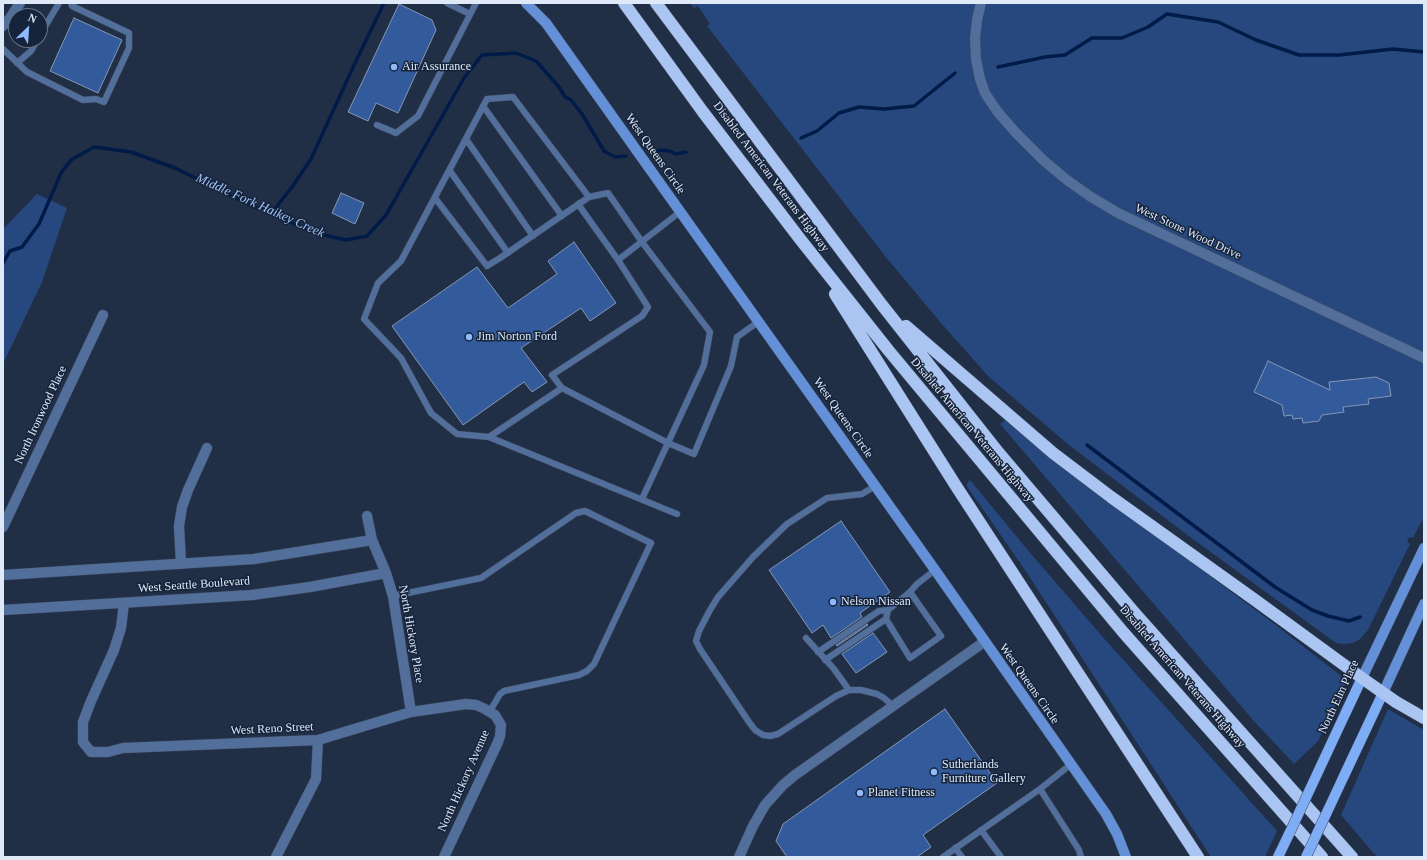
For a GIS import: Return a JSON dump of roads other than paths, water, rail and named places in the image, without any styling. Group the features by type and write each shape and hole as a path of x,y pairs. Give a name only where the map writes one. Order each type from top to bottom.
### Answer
{"highway":[{"name":"Disabled American Veterans Highway","path":"624,3 703,112 800,239 898,363 1118,626 1322,857"},
{"name":"Disabled American Veterans Highway","path":"656,3 882,306 998,452 1132,610 1352,857"},
{"path":"800,239 956,486 1198,857"},
{"path":"882,306 1053,453 1111,497 1362,678 1383,693 1424,718"}],"main road":[{"name":"North Elm Place","path":"1278,857 1362,678"},
{"path":"1306,857 1383,693"}],"street":[{"path":"3,26 20,3"},
{"name":"West Queens Circle","path":"526,3 546,23 935,570 1114,827 1126,857"},
{"name":"West Stone Wood Drive","path":"981,3 975,39 980,79 985,93 997,111 1016,133 1043,160 1067,180 1091,197 1125,216 1424,358"},
{"name":"North Ironwood Place","path":"3,527 103,315"},
{"path":"181,564 179,526 182,507 207,448"},
{"name":"North Hickory Place","path":"367,516 372,540 386,573 393,596 411,712"},
{"name":"West Seattle Boulevard","path":"3,575 254,559 372,540"},
{"name":"North Elm Place","path":"1362,678 1424,548"},
{"name":"West Seattle Boulevard","path":"3,610 252,595 310,587 386,573"},
{"name":"West Reno Street","path":"124,603 121,628 114,650 90,701 83,722 83,742 91,752 108,752 123,748 318,740 411,712 466,704 476,705 493,713"},
{"path":"1383,693 1424,604"},
{"path":"739,857 753,826 765,805 783,785 984,642"},
{"name":"North Hickory Avenue","path":"444,857 498,742 501,725 493,713"},
{"path":"276,857 316,779 318,740"}],"lane":[{"path":"48,22 59,3"},
{"path":"3,49 27,72 83,100 96,99 104,102 129,48 129,33 72,6 71,3"},
{"path":"447,3 470,14"},
{"path":"377,126 396,133 418,116 476,3"},
{"path":"17,63 33,48"},
{"path":"589,197 513,97 486,99 450,171 401,261 378,283 364,320 401,358 431,413 456,434 489,438 677,514"},
{"path":"483,106 562,216"},
{"path":"466,139 533,236"},
{"path":"450,171 508,253"},
{"path":"435,198 487,266 589,197 608,193 642,242 710,332 704,365 642,500"},
{"path":"578,204 618,260 648,306 642,316 552,375 562,388 668,443 694,454 731,366 737,337 758,322"},
{"path":"618,260 680,212"},
{"path":"489,438 562,388"},
{"path":"875,486 862,494 827,498 782,528 753,557 718,597 701,626 696,641 749,722 755,730 763,735 770,736 778,734 836,696 848,690 861,690 877,694 894,707"},
{"path":"393,596 482,578 576,513 584,511 651,543 594,664 588,671 579,675 504,690 500,694 493,713"},
{"path":"818,652 879,611 888,610 935,570"},
{"path":"886,619 910,658 941,636 910,592"},
{"path":"825,660 886,619 888,610"},
{"path":"806,638 848,690"},
{"path":"943,857 1040,789 1070,765"},
{"path":"1040,789 1079,850 1081,857"},
{"path":"981,830 1001,857"},
{"path":"955,848 962,857"}],"waterway":[{"path":"271,214 311,159 384,3"},
{"name":"Middle Fork Haikey Creek","path":"998,67 1045,57 1065,55 1092,38 1122,38 1148,27 1167,14 1218,22 1256,40 1299,55 1339,55 1393,49 1424,52"},
{"name":"Middle Fork Haikey Creek","path":"3,263 10,251 22,247 39,224 61,173 71,160 94,147 131,152 175,168 250,205 315,233 346,240 367,236 386,215 464,78 482,55 516,53 536,61 559,87 565,97 571,100 582,114 604,151 615,157 626,156"},
{"name":"Middle Fork Haikey Creek","path":"801,138 817,131 839,113 859,107 884,109 914,106 955,73"},
{"name":"Middle Fork Haikey Creek","path":"654,152 661,150 676,154 686,152"},
{"path":"1087,445 1275,587 1312,610 1328,616 1349,621 1360,617"}],"place":[{"name":"Air Assurance","path":"394,67"},
{"name":"Jim Norton Ford","path":"469,337"},
{"name":"Nelson Nissan","path":"833,602"},
{"name":"Sutherlands Furniture Gallery","path":"934,772"},
{"name":"Planet Fitness","path":"860,793"}]}
